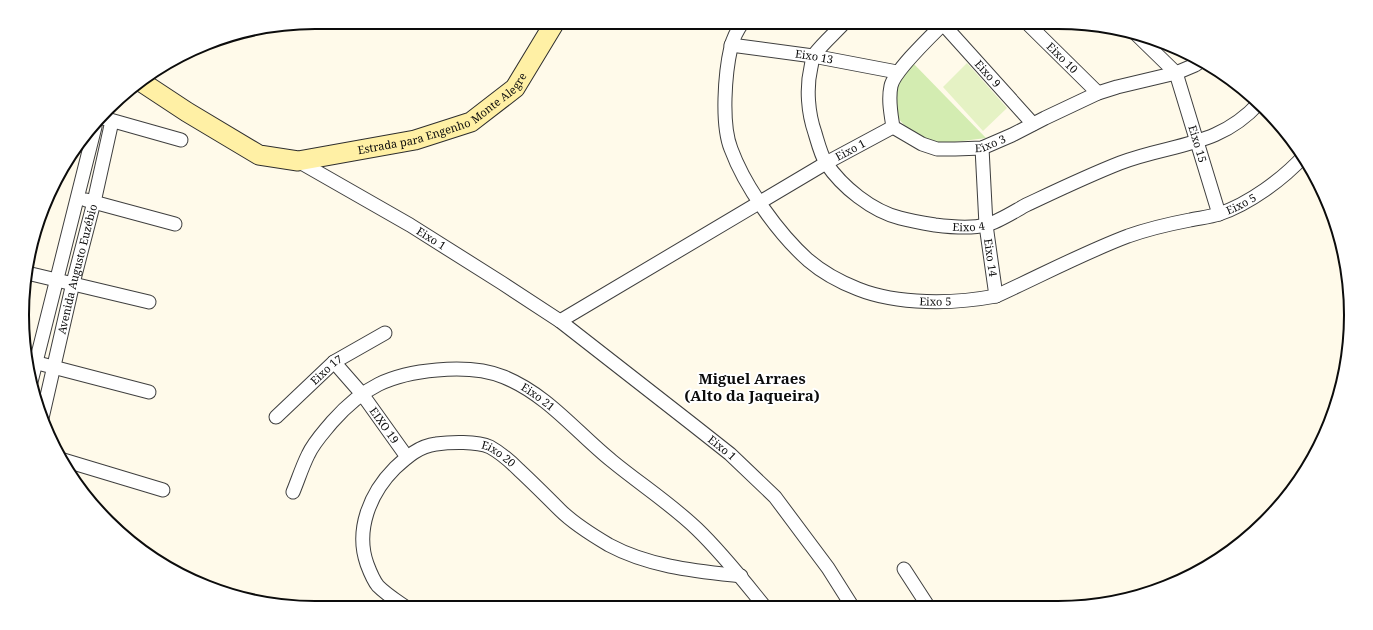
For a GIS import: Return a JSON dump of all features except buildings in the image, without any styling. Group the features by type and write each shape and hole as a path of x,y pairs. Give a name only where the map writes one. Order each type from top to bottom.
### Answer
{"street":[{"name":"Estrada para Engenho Monte Alegre","path":"146,85 187,112 259,155 298,161 414,140 471,122 515,88 551,29"},
{"name":"Eixo 5","path":"740,29 732,45 726,80 725,100 726,127 730,147 742,172 759,202 788,240 808,260 824,272 858,289 881,296 924,301 951,302 976,300 996,296 1130,235 1219,214 1238,206 1256,196 1277,181 1299,161"},
{"path":"813,56 838,29"},
{"path":"893,127 890,95 891,85 897,72 938,29"},
{"name":"Eixo 9","path":"949,29 1033,124"},
{"name":"Eixo 10","path":"1033,29 1098,93"},
{"path":"1145,43 1176,73"},
{"name":"Eixo 13","path":"732,45 813,56 897,72"},
{"name":"Eixo 4","path":"813,56 809,75 808,91 810,110 814,129 826,163 850,190 883,212 899,218 946,226 969,227 986,225 1073,182 1099,171 1145,155 1198,142 1231,127 1254,107"},
{"name":"Eixo 3","path":"893,127 922,144 937,149 982,148 1098,93 1176,73 1196,64"},
{"name":"Eixo 15","path":"1176,73 1219,214"},
{"path":"108,119 181,140"},
{"name":"Avenida Augusto Euzébio","path":"44,407 72,283 94,202 108,119"},
{"name":"Eixo 1","path":"560,321 759,202 826,163 893,127"},
{"name":"Avenida Augusto Euzébio","path":"32,358 57,279 93,135"},
{"name":"Eixo 14","path":"982,148 986,225 996,296"},
{"name":"Eixo 1","path":"298,161 410,225 560,321 730,454 775,497 828,568 849,601"},
{"path":"78,197 175,224"},
{"path":"32,274 149,302"},
{"name":"Eixo 17","path":"276,417 334,362 385,333"},
{"path":"32,362 52,368 149,392"},
{"name":"EIXO 19","path":"334,362 362,394 407,456"},
{"name":"Eixo 21","path":"293,492 308,455 317,439 346,406 376,385 388,379 407,373 448,369 484,372 504,377 542,399 610,460 696,528 719,551 761,601"},
{"name":"Eixo 20","path":"396,601 377,585 370,572 363,545 363,529 369,506 377,491 389,475 407,456 422,448 435,444 467,442 489,447 505,457 561,511 590,533 629,555 652,562 689,569 741,576"},
{"path":"69,462 163,490"},
{"path":"904,569 925,601"}],"green space":[{"path":"911,61 986,138 939,144 913,135 898,118 896,87"},
{"path":"967,63 1007,108 983,131 943,87"}],"district":[{"name":"Miguel Arraes (Alto da Jaqueira)","path":"752,388"}]}
